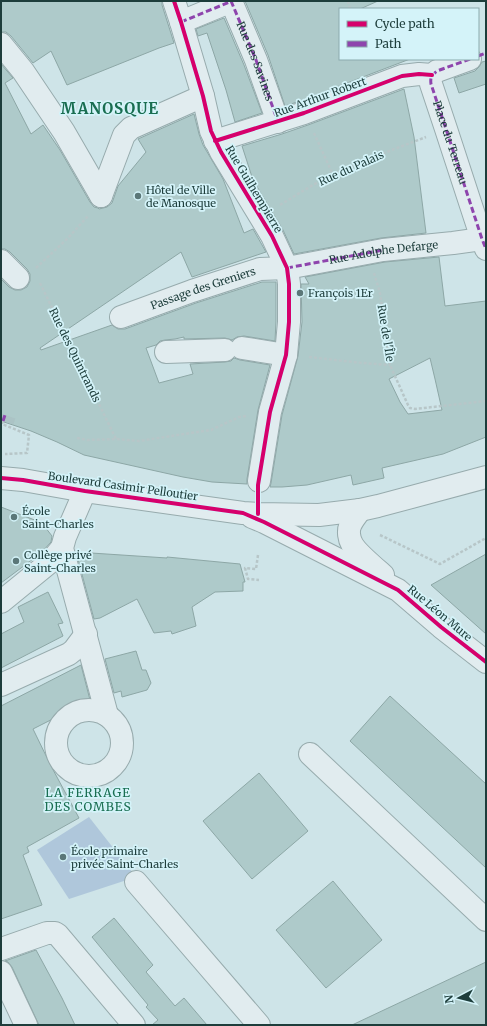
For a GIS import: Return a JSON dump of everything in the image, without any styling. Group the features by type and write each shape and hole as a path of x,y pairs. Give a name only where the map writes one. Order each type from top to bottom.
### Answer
{"street":[{"name":"Rue Guilhempierre","path":"174,1 215,140 272,236 287,268 290,290 286,355 270,412 259,483 251,514"},
{"path":"181,22 232,1"},
{"name":"Rue des Savines","path":"232,1 256,60 278,122"},
{"path":"1,44 23,71 64,132 101,196"},
{"path":"432,76 437,71 467,60"},
{"name":"Rue Arthur Robert","path":"215,140 278,122 402,76 419,74 432,76"},
{"name":"Place du Terreau","path":"432,76 430,80 431,84 484,244"},
{"path":"101,196 127,131 203,96"},
{"name":"Rue Adolphe Defarge","path":"287,268 375,251 453,243 484,244"},
{"path":"1,261 26,274"},
{"name":"Passage des Greniers","path":"121,317 253,271 260,269 287,268"},
{"path":"166,352 233,349 286,355"},
{"path":"251,514 319,515 360,510 486,477"},
{"name":"Boulevard Casimir Pelloutier","path":"1,478 251,514"},
{"name":"Boulevard Casimir Pelloutier","path":"62,548 65,537 85,491"},
{"path":"360,510 350,526 351,543 398,590"},
{"name":"Rue Léon Mure","path":"251,514 398,590 441,627 486,662"},
{"path":"288,534 319,515"},
{"path":"1,602 50,562 62,548"},
{"path":"62,548 108,714"},
{"path":"1,685 69,654 74,650 86,634"},
{"path":"310,754 486,920"},
{"path":"136,882 259,1025"},
{"path":"1,950 46,933 54,933 58,935 134,1025"},
{"path":"1,972 26,1025"}],"path":[{"path":"304,113 333,174"},
{"path":"26,274 88,217 101,196"},
{"path":"286,355 390,365"},
{"path":"77,438 88,440 139,441 211,430 239,418 270,412"},
{"path":"1,454 28,453 29,435 2,424 3,421"},
{"path":"380,535 440,564 486,538"},
{"path":"258,555 256,569 245,568 248,579 259,580"}],"shaded area":[{"path":"89,817 136,877 69,899 37,850"}],"building":[{"path":"1,1 162,1 174,43 67,85 51,51 33,63 11,36 6,32 1,32"},
{"path":"245,1 378,1 362,8 339,8 339,60 407,60 285,106 268,55"},
{"path":"224,18 262,113 235,122 207,33 198,36 196,29"},
{"path":"486,61 486,84 459,93 454,78 475,71 482,62"},
{"path":"1,64 13,78 5,83 31,134 43,125 60,150 90,202 94,207 99,209 107,207 112,203 118,186 146,152 138,139 194,114 203,145 223,179 244,233 253,229 266,252 192,277 181,252 40,348 41,350 112,325 118,329 125,329 196,303 262,282 276,282 275,341 244,336 237,337 232,340 225,338 184,339 184,337 160,341 156,345 146,348 159,383 193,374 190,364 225,362 231,361 234,358 270,365 258,410 247,484 212,482 183,477 84,455 31,431 1,421 1,279 9,287 15,290 21,290 27,287 30,281 30,274 10,252 5,249 1,249"},
{"path":"404,89 414,137 426,233 381,238 294,254 283,230 253,180 242,146 308,125"},
{"path":"439,257 445,306 486,301 486,437 443,454 382,468 384,478 353,485 351,475 307,485 270,487 282,415 298,356 302,322 301,284 309,284 305,277 385,262","holes":["430,358 442,410 408,414 400,402 389,379"]},
{"name":"Collège privé Saint-Charles","path":"1,507 45,524 45,527 52,536 51,542 41,553 1,583"},
{"path":"76,552 167,557 240,564 245,582 243,582 243,591 215,592 192,607 196,626 172,634 171,631 154,633 137,599 100,618 94,619"},
{"path":"486,554 486,634 431,585"},
{"path":"48,592 63,623 58,624 63,636 1,668 1,634 24,622 18,607"},
{"path":"136,651 142,670 146,670 151,683 147,690 122,697 121,691 114,693 105,659"},
{"path":"81,665 90,700 33,729 79,818 27,847 29,852 23,855 42,905 1,919 1,706"},
{"path":"390,696 486,784 486,868 350,741"},
{"path":"259,773 308,831 252,879 203,821"},
{"path":"333,881 382,940 326,988 276,930"},
{"path":"114,918 153,965 146,972 175,1006 184,998 207,1025 152,1025 158,1020 146,1007 148,1005 92,937"},
{"path":"36,950 75,1025 39,1025 12,967 5,961"},
{"path":"486,962 486,1025 352,1025"}],"tunnel":[{"path":"3,421 5,415"}],"marked path":[{"path":"231,1 256,60 278,122"},
{"path":"181,22 232,1"},
{"path":"479,56 486,53"},
{"path":"467,60 437,71 432,76 431,84 486,249"},
{"path":"287,268 383,250"},
{"path":"3,421 5,415"}],"cycle path":[{"path":"174,1 203,96 211,131 221,152 272,236 287,268 289,284 289,322 286,355 270,412 258,485 258,514"},
{"path":"215,141 304,113 402,76 419,74 432,75"},
{"path":"1,478 243,513 264,522 398,590 441,627 486,662"}],"place":[{"name":"Hôtel de Ville de Manosque","path":"138,196"},
{"name":"François 1Er","path":"300,293"},
{"name":"École Saint-Charles","path":"14,517"},
{"name":"Collège privé Saint-Charles","path":"16,561"},
{"name":"École primaire privée Saint-Charles","path":"63,857"}],"district":[{"name":"MANOSQUE","path":"110,109"},
{"name":"LA FERRAGE DES COMBES","path":"88,800"}]}
